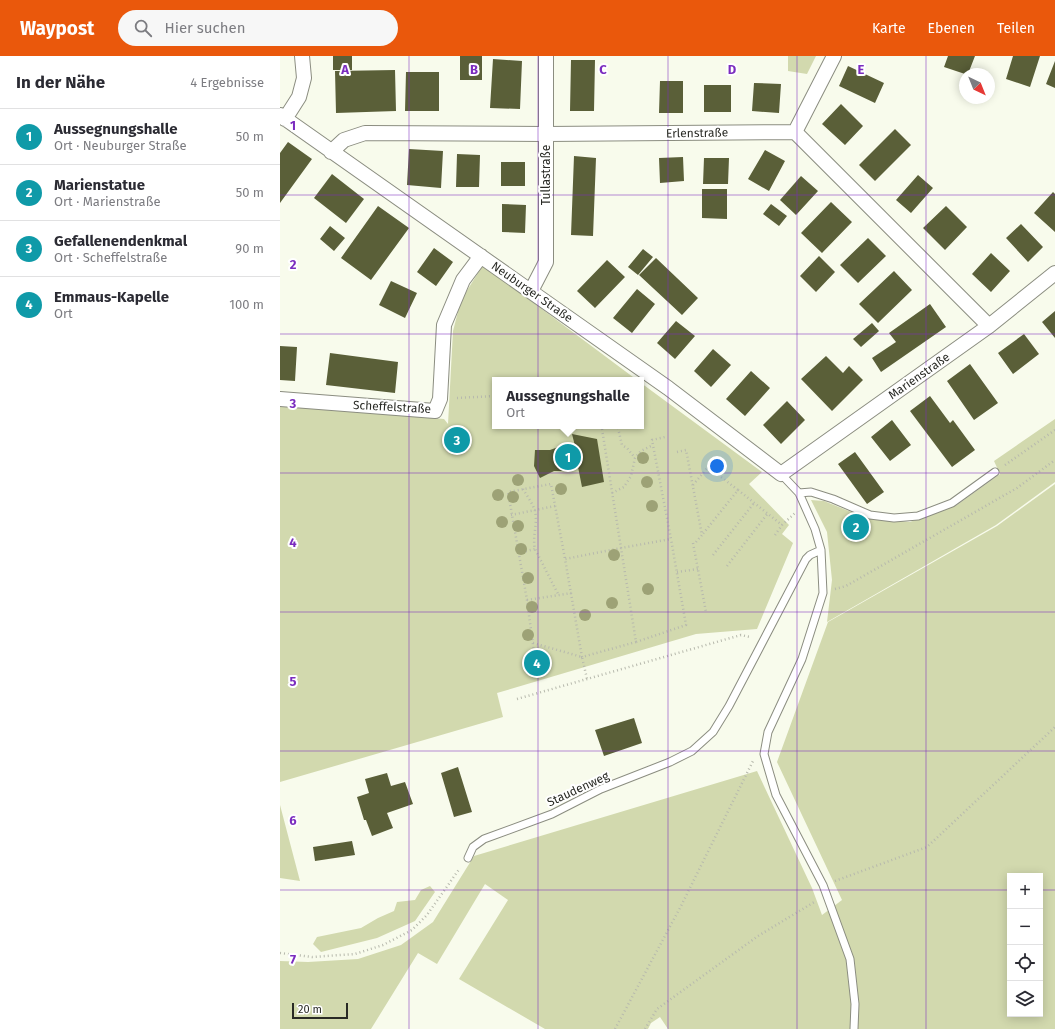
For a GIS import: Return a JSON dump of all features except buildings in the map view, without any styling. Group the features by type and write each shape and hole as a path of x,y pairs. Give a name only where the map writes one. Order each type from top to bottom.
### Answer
{"street":[{"path":"283,117 299,97 304,78 302,56"},
{"name":"Tullastraße","path":"531,291 546,262 546,56"},
{"path":"834,56 795,132 989,326"},
{"name":"Neuburger Straße","path":"283,117 668,388 781,474"},
{"name":"Erlenstraße","path":"331,152 344,140 366,133 546,134 795,132"},
{"name":"Scheffelstraße","path":"280,399 435,411 440,399 444,326 463,280 480,256"},
{"name":"Marienstraße","path":"781,474 989,326 1055,274"}],"lane":[{"path":"798,493 811,492 870,514 894,518 918,516 952,503 995,472"},
{"path":"781,474 798,493 815,529 821,550 823,593 802,659 768,732 764,754 776,795 823,885 850,960 855,1004 854,1029"},
{"name":"Staudenweg","path":"468,858 473,847 484,839 552,814 601,789 670,762 692,751 713,732 729,706 806,559 810,555 821,550"}],"path":[{"path":"440,399 492,396"},
{"path":"602,429 636,642"},
{"path":"618,429 622,446 627,448 635,458"},
{"path":"995,472 1055,430"},
{"path":"533,643 582,657 686,626 652,440 665,436"},
{"path":"612,493 624,487 631,476 635,458 641,451 653,445"},
{"path":"677,452 686,450 702,535"},
{"path":"823,593 846,586 1017,488 1055,460"},
{"path":"693,485 708,467 782,525"},
{"path":"534,652 527,600 508,492 551,484 587,679"},
{"path":"524,489 535,511 536,521 533,543 558,594"},
{"path":"706,612 695,543 738,490"},
{"path":"713,555 754,503"},
{"path":"511,515 555,506"},
{"path":"727,566 768,513"},
{"path":"775,535 790,517"},
{"path":"565,559 671,539"},
{"path":"518,553 535,549"},
{"path":"677,572 698,569"},
{"path":"527,600 572,593"},
{"path":"517,699 741,635 764,640"},
{"path":"823,885 927,847 1055,727"},
{"path":"615,1029 681,906 748,770"},
{"path":"280,953 312,957 355,954 384,945 412,930 427,915 468,858"},
{"path":"645,1029 657,1009 758,936 826,895"}],"green space":[{"path":"788,56 816,56 807,74 788,71"},
{"path":"483,265 633,377 492,377 492,429 644,429 644,385 762,472 749,484 789,525 782,534 793,543 757,629 696,634 497,693 503,717 280,782 280,406 444,419 448,424 453,331 461,300"},
{"path":"1055,419 1055,482 996,525 827,622 832,580 827,532 811,500 824,501 866,518 910,522 957,505 1000,474 994,461"},
{"path":"1055,484 1055,1029 668,1029 660,1017 651,1023 648,1029 545,1029 459,979 508,900 485,884 437,964 418,953 371,1029 280,1029 280,961 308,962 358,959 401,945 433,922 474,856 757,771 812,888 822,915 842,900 777,762 828,622 997,526"},
{"path":"280,805 300,881 280,878"},
{"path":"430,886 435,892 415,921 377,938 321,952 313,944 317,937 361,928 394,911 397,902 415,900 421,890"}],"place":[{"name":"Gefallenendenkmal","path":"457,440"},
{"name":"Aussegnungshalle","path":"568,457"},
{"name":"Marienstatue","path":"856,527"},
{"name":"Emmaus-Kapelle","path":"537,663"}]}
